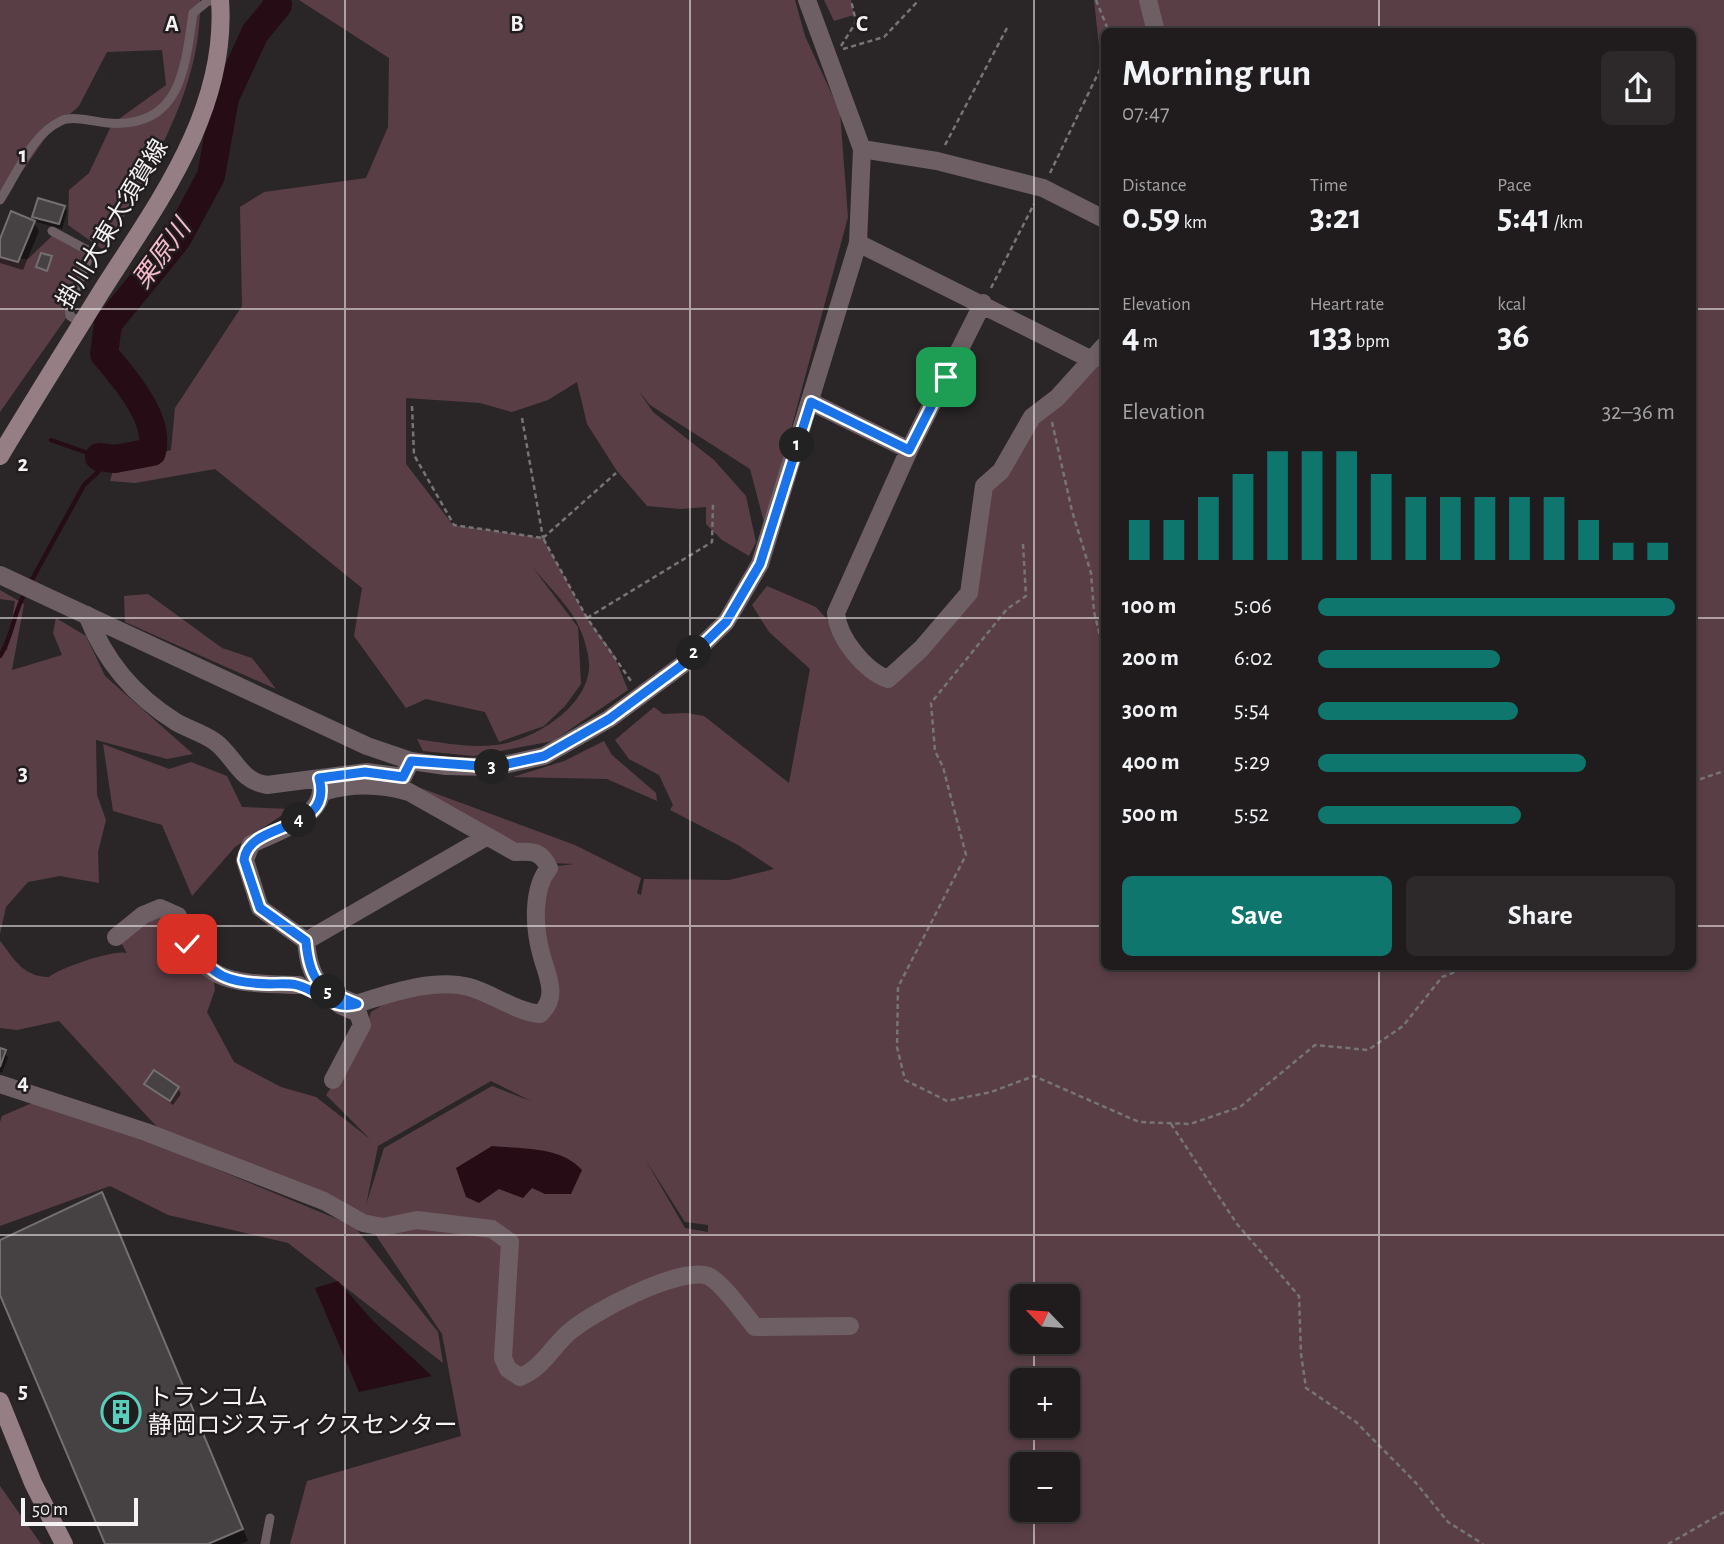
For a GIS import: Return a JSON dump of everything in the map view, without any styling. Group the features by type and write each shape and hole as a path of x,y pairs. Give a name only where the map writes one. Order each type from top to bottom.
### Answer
{"main road":[{"name":"掛川大東大須賀線","path":"0,456 176,174 200,123 215,62 220,0"},
{"path":"0,1401 33,1483 64,1544"}],"street":[{"path":"0,575 367,746 411,761 494,767 544,756 609,719 682,665 726,622 754,576 811,402 858,243 862,149 807,0"},
{"path":"1148,0 1155,28"},
{"path":"862,149 937,161 1042,188 1101,218"},
{"path":"858,243 983,303 1092,360"},
{"path":"983,303 909,450 836,613 837,629 874,674 888,679 921,649 969,593 984,486 1001,471 1032,417 1057,398 1101,350"},
{"path":"811,402 909,450"},
{"path":"87,615 96,639 125,682 175,721 214,741 246,777 267,785 390,786 409,792 515,852 533,851 544,857 549,868 540,878 537,893 540,951 551,982 546,1009 540,1014 522,1012 470,988 440,984 351,1005 330,1003 284,977 260,974"},
{"path":"321,785 365,772 403,777 411,761"},
{"path":"321,785 319,803 310,814 251,844 245,852 244,860 260,908 306,941 312,975 319,985 351,1005 358,1013 362,1025 333,1080"},
{"path":"306,941 486,837"},
{"path":"116,937 143,915 160,908 178,916 187,944 207,967 224,978 235,983 299,985"},
{"path":"1,1086 146,1132 324,1201 363,1223 383,1227 417,1220 492,1229 510,1242 503,1359 508,1369 520,1377 538,1367 569,1332 594,1316 653,1285 692,1273 711,1277 755,1327 850,1326"}],"lane":[{"path":"0,200 43,131 64,119 137,123 166,109 186,63 193,13 208,1 220,0"},
{"path":"52,231 91,252 69,307 70,316 82,323"},
{"path":"265,1544 270,1517"}],"path":[{"path":"851,0 856,22 837,51 884,37 919,0"},
{"path":"1096,0 1107,28"},
{"path":"937,161 1007,28"},
{"path":"412,406 414,455 454,525 543,538 616,473"},
{"path":"522,418 543,538 587,618 641,695"},
{"path":"1051,420 1072,511 1091,573 1094,612 1101,639"},
{"path":"587,618 712,542 713,502"},
{"path":"1023,544 1026,596 1007,609 931,703 935,751 943,767 967,855 898,987 900,1058 905,1080 947,1101 991,1092 1034,1076 1139,1122 1190,1124 1240,1107 1315,1045 1368,1050 1403,1026 1442,977 1460,970"},
{"path":"1696,781 1724,771"},
{"path":"1170,1124 1237,1224 1299,1296 1301,1354 1306,1388 1356,1422 1416,1483 1448,1522 1483,1544"},
{"path":"1668,1544 1724,1511"}],"shaded area":[{"path":"0,0 200,0 192,67 182,99 154,161 105,251 68,225 69,190 89,173 112,124 166,85 162,50 107,52 79,106 48,134 0,203"},
{"path":"299,0 795,0 805,36 840,112 848,217 765,526 750,469 650,405 638,390 653,412 714,460 746,496 756,542 749,556 722,540 706,524 706,507 680,509 647,506 617,471 587,424 577,382 548,400 512,412 480,403 406,398 406,464 453,525 543,538 587,618 613,653 628,690 553,741 474,756 423,751 417,739 476,746 510,742 525,737 555,720 579,696 586,683 589,668 583,636 570,612 530,564 578,627 581,684 565,706 544,726 499,742 485,712 426,699 406,708 354,636 362,588 215,469 135,483 110,481 114,467 171,450 175,408 242,306 240,207 264,192 366,178 388,127 389,58"},
{"path":"824,0 851,0 854,15 834,21"},
{"path":"1094,0 1724,0 1724,1544 290,1544 307,1481 461,1436 442,1334 363,1216 170,1141 59,1021 17,1030 0,1028 0,941 24,969 49,977 87,960 127,953 120,941 160,908 212,970 215,990 207,1012 234,1062 281,1087 316,1097 370,1139 326,1095 361,1044 371,1012 394,998 462,990 510,1013 549,1001 538,914 557,866 574,864 551,863 513,851 410,784 575,845 641,878 637,893 641,895 644,879 729,880 774,869 738,845 670,810 673,805 659,775 629,759 615,740 654,707 663,714 687,713 704,716 789,783 810,669 769,632 752,605 767,586 816,607 884,683 969,593 987,490 1034,420 1101,355 1101,970 1696,970 1696,28 1101,28 1101,49","holes":["491,1081 531,1101 492,1086 384,1148 366,1205 378,1146","645,1159 685,1222 708,1225 708,1232 685,1228"]},
{"path":"53,235 89,253 66,318 0,412 0,257 28,259"},
{"path":"0,590 24,604 12,670 62,655 53,633 56,618 86,636 105,676 193,754 167,759 96,740 97,795 106,820 98,852 99,883 60,876 28,882 6,907 0,934 0,653 7,650 15,601 0,599"},
{"path":"148,594 222,648 252,658 276,689 125,622 124,596"},
{"path":"604,741 612,755 656,793 657,801 607,779 513,777 564,761"},
{"path":"103,744 169,769 191,762 227,776 242,807 291,809 235,847 192,896 162,825 113,811"},
{"path":"32,1103 131,1134 354,1226 438,1332 443,1363 288,1243 168,1215 110,1186 0,1226 0,1122 2,1116"},
{"path":"492,1146 552,1153 573,1162 582,1170 571,1194 545,1194 532,1188 523,1198 499,1189 479,1203 466,1197 456,1168"},
{"path":"338,1281 373,1321 432,1376 359,1392 315,1288"},
{"path":"0,1486 41,1544 0,1544"}],"building":[{"path":"38,198 65,206 59,224 32,217"},
{"path":"11,211 35,221 18,262 0,257 0,239"},
{"path":"41,253 52,256 47,271 36,267"},
{"path":"0,1048 6,1050 0,1067"},
{"path":"154,1070 179,1087 170,1101 144,1084"},
{"name":"トランコム 静岡ロジスティクスセンター","path":"102,1192 243,1529 208,1544 105,1544 0,1295 0,1240"}],"waterway":[{"name":"栗原川","path":"99,457 115,459 152,452 153,439 146,413 104,354 108,324 177,239 211,176 225,98 255,33 278,5 277,0"},
{"path":"29,585 84,485 98,472 99,457 51,440"},
{"path":"0,656 25,593"}],"place":[{"name":"トランコム 静岡ロジスティクスセンター","path":"121,1412"}],"route":[{"path":"187,944 207,967 235,983 299,985 330,1003 346,1007 357,1004 328,992 319,985 312,975 306,941 260,908 244,860 245,852 251,844 310,814 319,803 323,792 319,778 365,772 403,777 411,761 431,765 494,767 544,756 609,719 682,665 726,622 760,564 811,402 909,450 946,377"}]}
